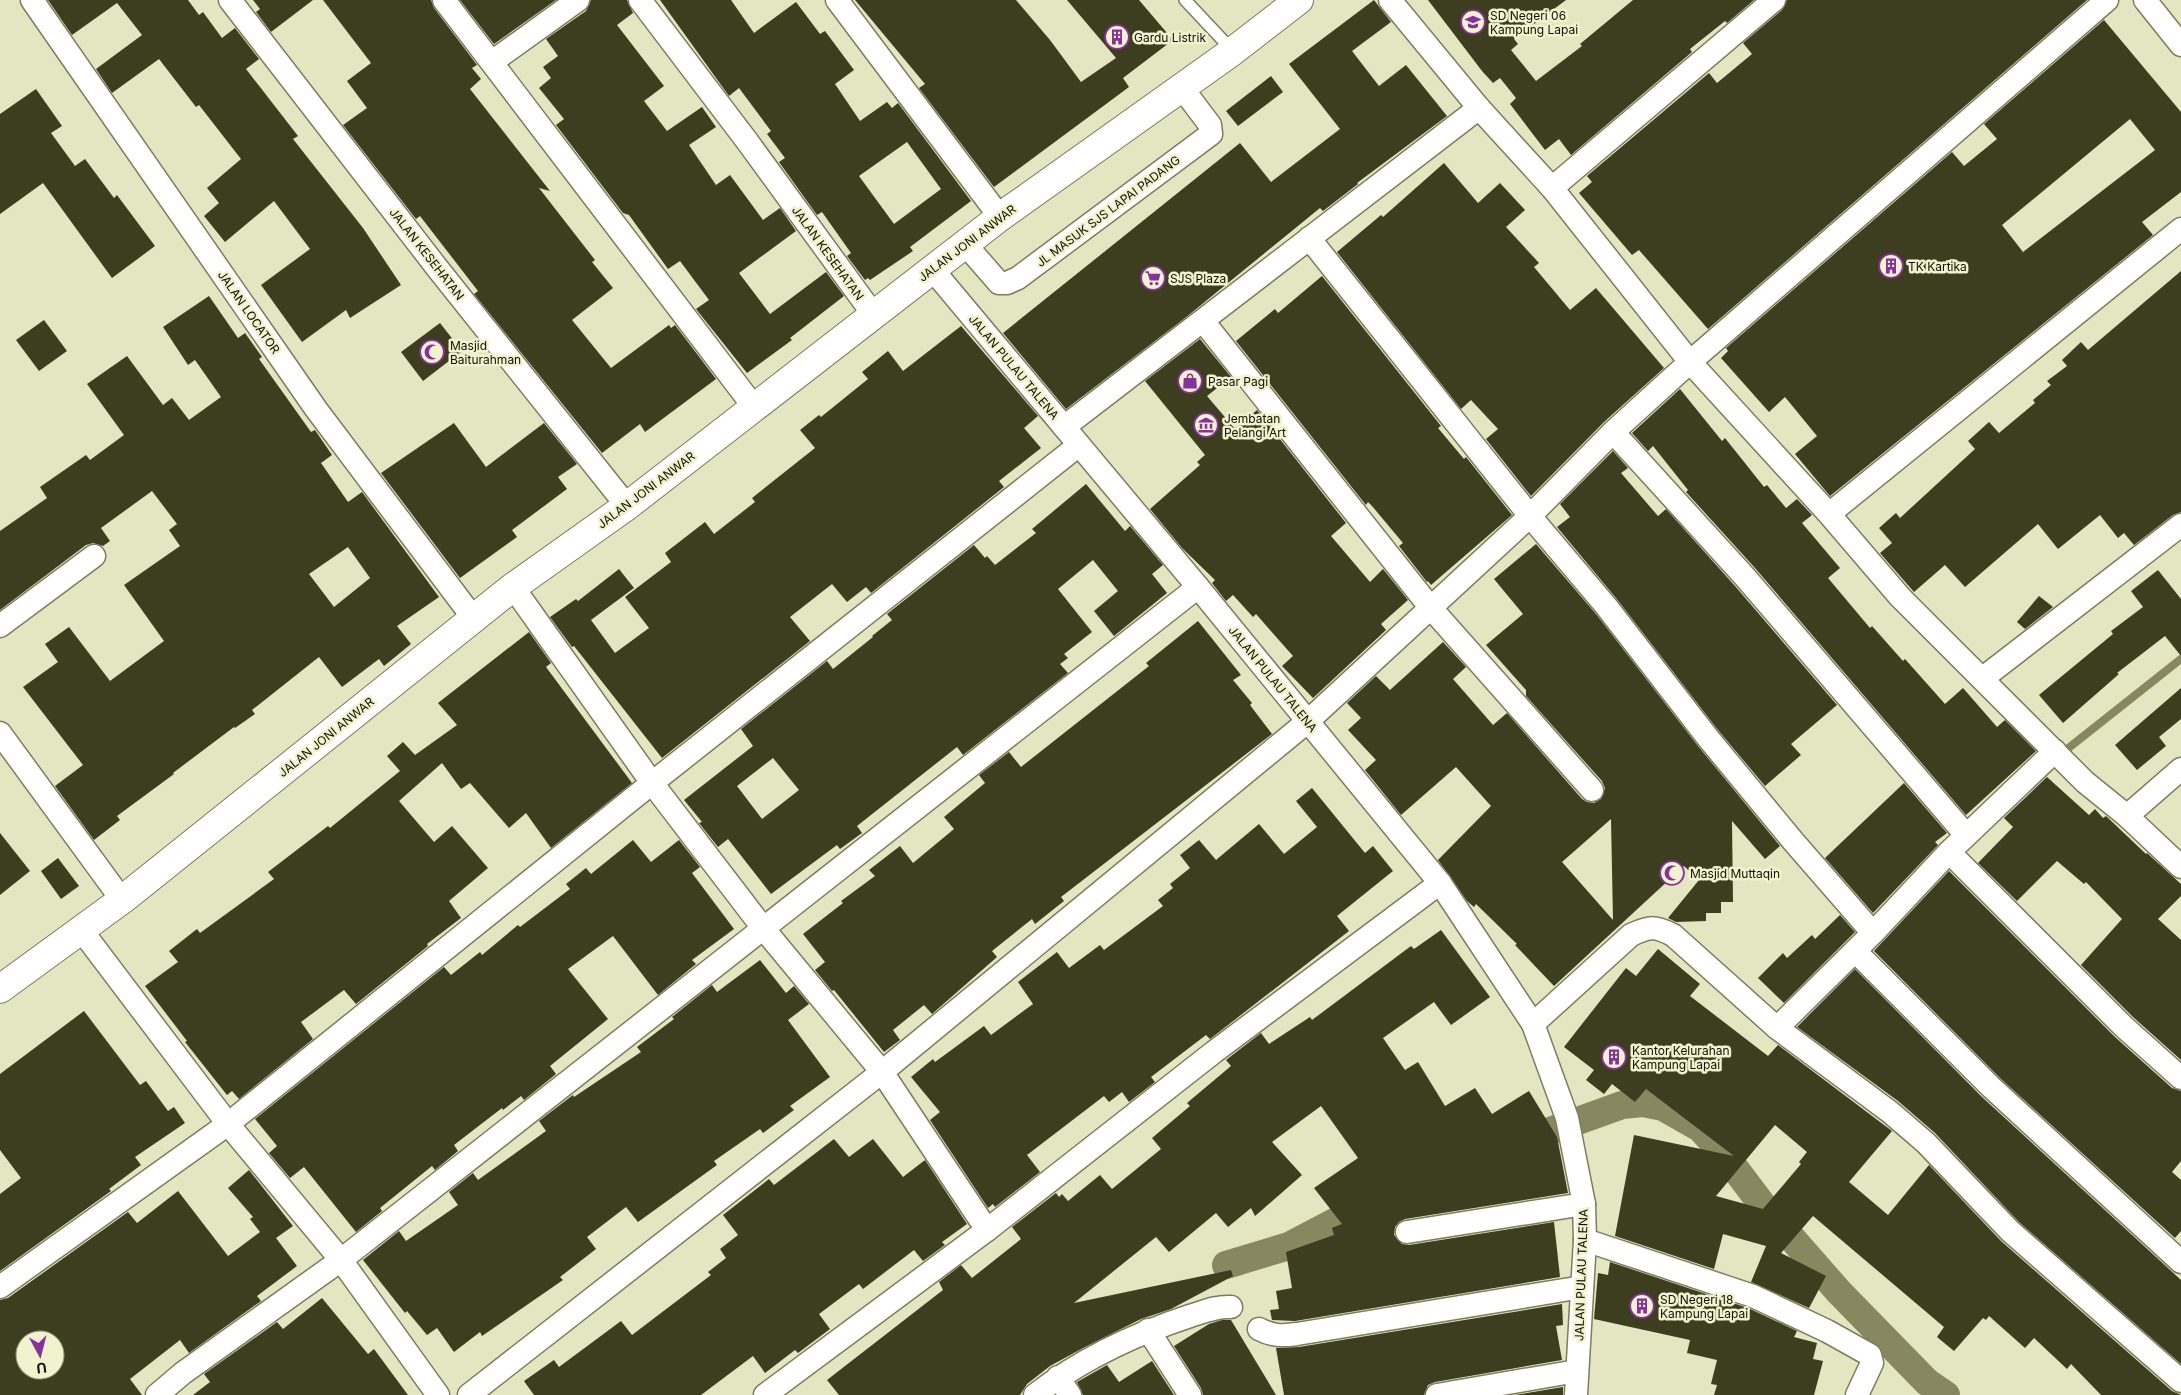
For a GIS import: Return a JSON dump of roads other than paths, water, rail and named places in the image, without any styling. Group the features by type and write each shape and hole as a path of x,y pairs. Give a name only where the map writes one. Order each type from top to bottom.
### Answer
{"main road":[{"name":"JALAN JONI ANWAR","path":"0,989 122,900 513,587 627,506 1000,217 1233,51 1299,0"}],"street":[{"name":"JALAN LOCATOR","path":"32,0 316,409 474,619"},
{"name":"JALAN KESEHATAN","path":"230,0 438,269 627,506"},
{"path":"444,0 754,407"},
{"path":"492,62 578,0"},
{"name":"JALAN KESEHATAN","path":"640,0 747,141 873,314"},
{"path":"837,0 1000,217"},
{"path":"1390,0 1479,108 1552,188 1690,362 1829,514 1900,598 1983,678 2085,782 2127,816 2181,868"},
{"path":"1552,188 1774,0"},
{"path":"469,1395 882,1072 1307,722 1530,516 1613,432 1690,362 2107,0"},
{"path":"2145,0 2181,45"},
{"name":"JL MASUK SJS LAPAI PADANG","path":"965,244 999,283 1007,283 1018,278 1211,134 1210,125 1182,88"},
{"path":"1064,426 1479,108"},
{"path":"1829,514 2181,229"},
{"path":"1309,238 1530,516 1606,606 1708,738 1793,841 1873,933"},
{"name":"JALAN PULAU TALENA","path":"932,268 1198,586 1440,883 1533,1024 1567,1118 1584,1204 1585,1240 1576,1395"},
{"path":"1203,321 1430,607 1592,790"},
{"path":"1613,432 1745,577 1966,835"},
{"path":"0,1287 228,1124 652,783 1079,445"},
{"path":"1983,678 2181,525"},
{"path":"0,626 94,556"},
{"path":"156,1395 183,1373 341,1260 1198,586"},
{"path":"513,587 652,783 763,928 882,1072 987,1230"},
{"path":"0,733 122,900"},
{"path":"1777,1028 1873,933 1948,852 2055,751"},
{"path":"2127,816 2178,778"},
{"path":"1948,852 2124,1027 2181,1078"},
{"path":"766,1395 987,1230 1214,1052 1440,883"},
{"path":"1533,1024 1631,934 1646,928 1659,928 1673,935 1777,1028 1890,1112 1926,1143 2010,1231 2181,1381"},
{"path":"82,931 228,1124 341,1260 438,1395"},
{"path":"1855,951 1991,1087 2178,1253"},
{"path":"1407,1232 1584,1204"},
{"path":"1585,1240 1753,1296 1827,1331 1870,1355 1872,1363 1856,1395"},
{"path":"1259,1328 1274,1335 1297,1334 1582,1287"},
{"path":"1035,1395 1064,1386 1148,1330 1211,1309 1222,1306 1231,1307"},
{"path":"1148,1330 1190,1395"},
{"path":"1437,1395 1577,1371"}],"lane":[{"path":"1186,0 1233,51"}],"waterway":[{"path":"2066,750 2181,659"},
{"path":"1517,1143 1622,1105 1643,1103 1663,1107 1700,1128 1724,1154 1761,1203 1839,1292 1927,1382 1946,1395"},
{"path":"1226,1265 1289,1246 1371,1203"}],"place":[{"name":"SD Negeri 06 Kampung Lapai","path":"1473,22"},
{"name":"Gardu Listrik","path":"1117,37"},
{"name":"TK Kartika","path":"1891,266"},
{"name":"SJS Plaza","path":"1153,278"},
{"name":"Masjid Baiturahman","path":"432,352"},
{"name":"Pasar Pagi","path":"1190,381"},
{"name":"Jembatan Pelangi Art","path":"1206,425"},
{"name":"Masjid Muttaqin","path":"1672,873"},
{"name":"Kantor Kelurahan Kampung Lapai","path":"1614,1057"},
{"name":"SD Negeri 18 Kampung Lapai","path":"1642,1306"}]}
